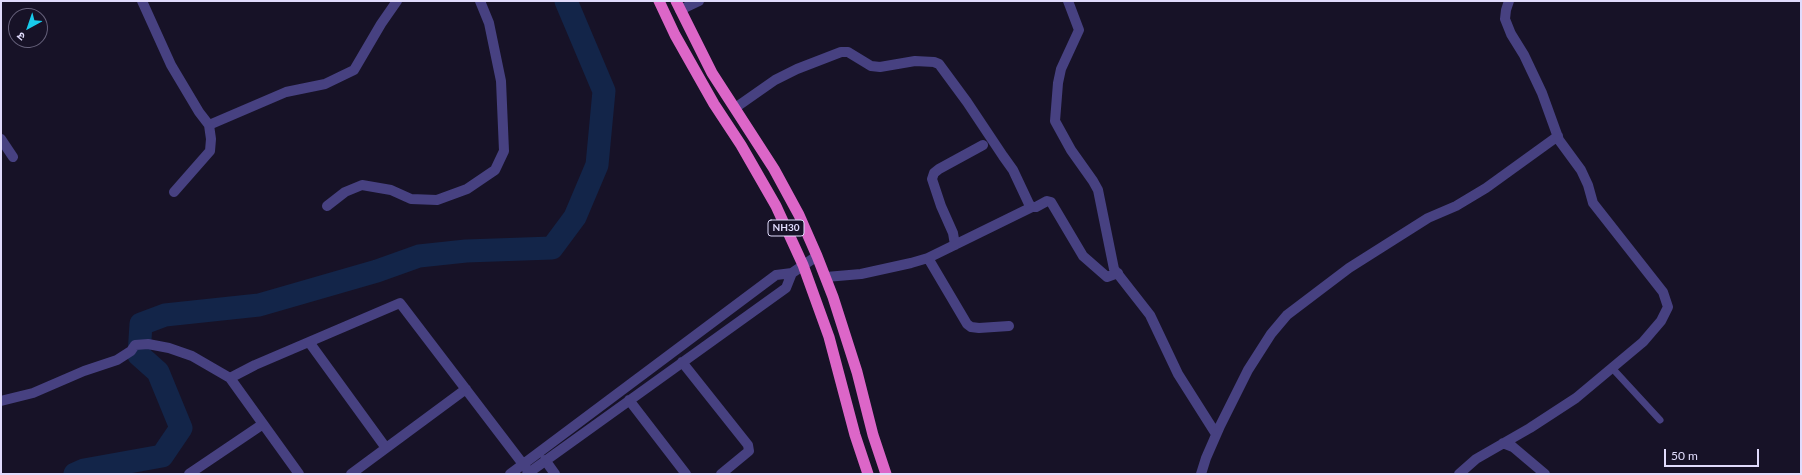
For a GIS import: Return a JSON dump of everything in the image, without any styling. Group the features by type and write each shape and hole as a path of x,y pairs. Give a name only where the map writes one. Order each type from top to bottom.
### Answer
{"highway":[{"name":"NH30","path":"659,1 675,35 714,104 741,145 776,206 803,265 829,337 855,435 868,474"},
{"name":"NH30","path":"678,6 712,73 774,169 799,215 826,277 886,474"}],"street":[{"path":"142,1 171,65 199,112 209,125 211,139 210,151 174,192"},
{"path":"209,125 286,92 325,84 354,70 381,24 397,1"},
{"path":"327,206 345,192 362,185 391,190 411,199 437,200 467,189 495,170 504,151 501,81 489,23 480,1"},
{"path":"678,6 699,1"},
{"path":"1068,1 1079,30 1061,69 1055,121 1071,150 1098,190 1114,269 1150,315 1178,374 1216,434"},
{"path":"1459,474 1476,458 1530,428 1576,398 1613,369 1653,332 1666,314 1668,307 1667,300 1659,285 1593,203 1588,185 1581,170 1558,136 1542,93 1511,34 1505,19 1509,1"},
{"path":"735,108 775,80 797,69 841,52 848,52 871,66 880,67 915,61 934,62 939,64 967,102 1013,170 1029,204 1032,207"},
{"path":"1201,474 1216,434 1248,370 1271,334 1287,315 1349,268 1428,218 1456,206 1486,188 1558,136"},
{"path":"1,139 13,157"},
{"path":"955,245 953,233 941,206 932,179 934,173 939,169 983,145"},
{"path":"826,277 861,274 928,258 1032,207 1036,207 1047,200 1051,202 1083,256 1107,277 1118,273"},
{"path":"526,470 776,275 792,273 817,256"},
{"path":"928,258 964,320 970,327 979,328 1009,326"},
{"path":"510,474 526,470 545,460 786,288 792,273"},
{"path":"230,378 400,303 526,470"},
{"path":"309,342 386,448"},
{"path":"1,401 33,393 84,371 117,360 131,351 135,345 148,344 169,348 192,356 230,378 299,474"},
{"path":"682,362 748,445 749,451 721,474"},
{"path":"351,474 466,389"},
{"path":"629,400 686,474"},
{"path":"189,474 263,424"},
{"path":"1503,443 1513,447 1545,474"},
{"path":"545,460 555,474"}],"lane":[{"path":"1613,369 1660,420"}],"waterway":[{"path":"75,474 84,470 162,456 181,428 158,372 139,355 141,324 165,315 259,305 377,271 419,256 466,251 552,248 575,217 597,165 604,91 566,1"}]}
